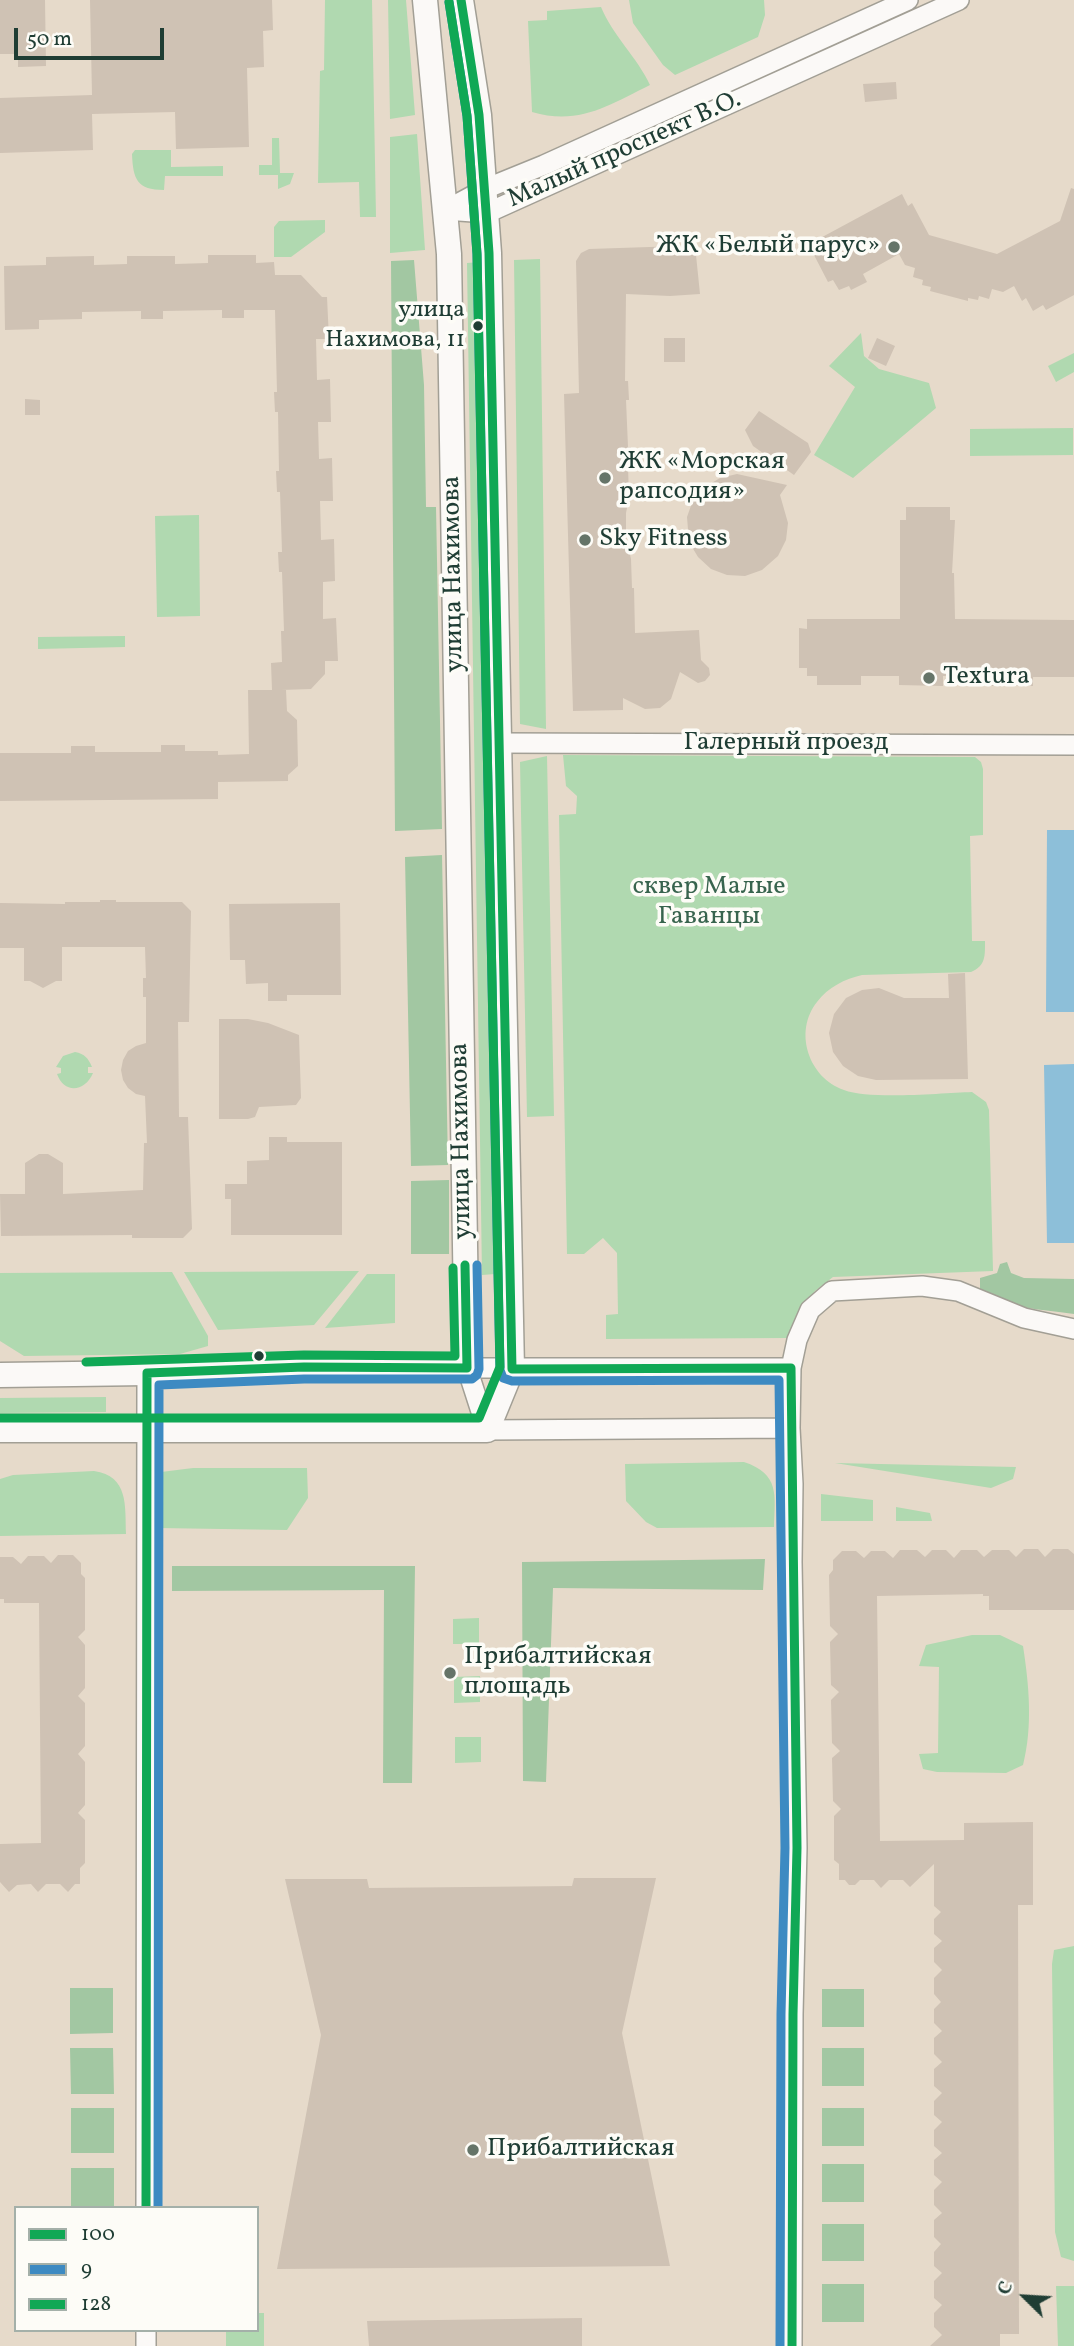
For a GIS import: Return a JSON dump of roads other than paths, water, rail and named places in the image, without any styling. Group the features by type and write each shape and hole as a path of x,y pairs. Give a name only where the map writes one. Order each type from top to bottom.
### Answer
{"main road":[{"name":"улица Нахимова","path":"425,0 449,254 467,1368"},
{"name":"улица Нахимова","path":"461,0 479,115 486,201 512,1369 487,1430"},
{"path":"0,1375 304,1367 467,1368"},
{"path":"11,1430 487,1430"}],"street":[{"name":"Малый проспект В.О.","path":"486,201 557,159 908,0"},
{"name":"Малый проспект В.О.","path":"445,210 486,201 959,0"},
{"name":"Галерный проезд","path":"499,743 1074,745"},
{"path":"792,2346 793,2014 797,1848 790,1428 791,1368 797,1340 810,1310 832,1290 922,1286 958,1292 1024,1318 1074,1329"},
{"path":"0,1362 25,1374"},
{"path":"467,1368 791,1368"},
{"name":"улица Нахимова","path":"467,1368 487,1430"},
{"path":"146,2206 147,1373"},
{"path":"487,1430 790,1428"},
{"path":"0,1442 11,1430"}],"water":[{"path":"1047,830 1074,830 1074,1012 1046,1012"},
{"path":"1074,1064 1074,1243 1047,1243 1044,1065"}],"place":[{"name":"ЖК «Белый парус»","path":"894,247"},
{"name":"улица Нахимова, 11","path":"478,326"},
{"name":"ЖК «Морская рапсодия»","path":"605,478"},
{"name":"Sky Fitness","path":"585,540"},
{"name":"Textura","path":"929,678"},
{"name":"Прибалтийская площадь","path":"450,1673"},
{"name":"Прибалтийская","path":"473,2150"}],"park label":[{"name":"сквер Малые Гаванцы","path":"709,903"}]}
